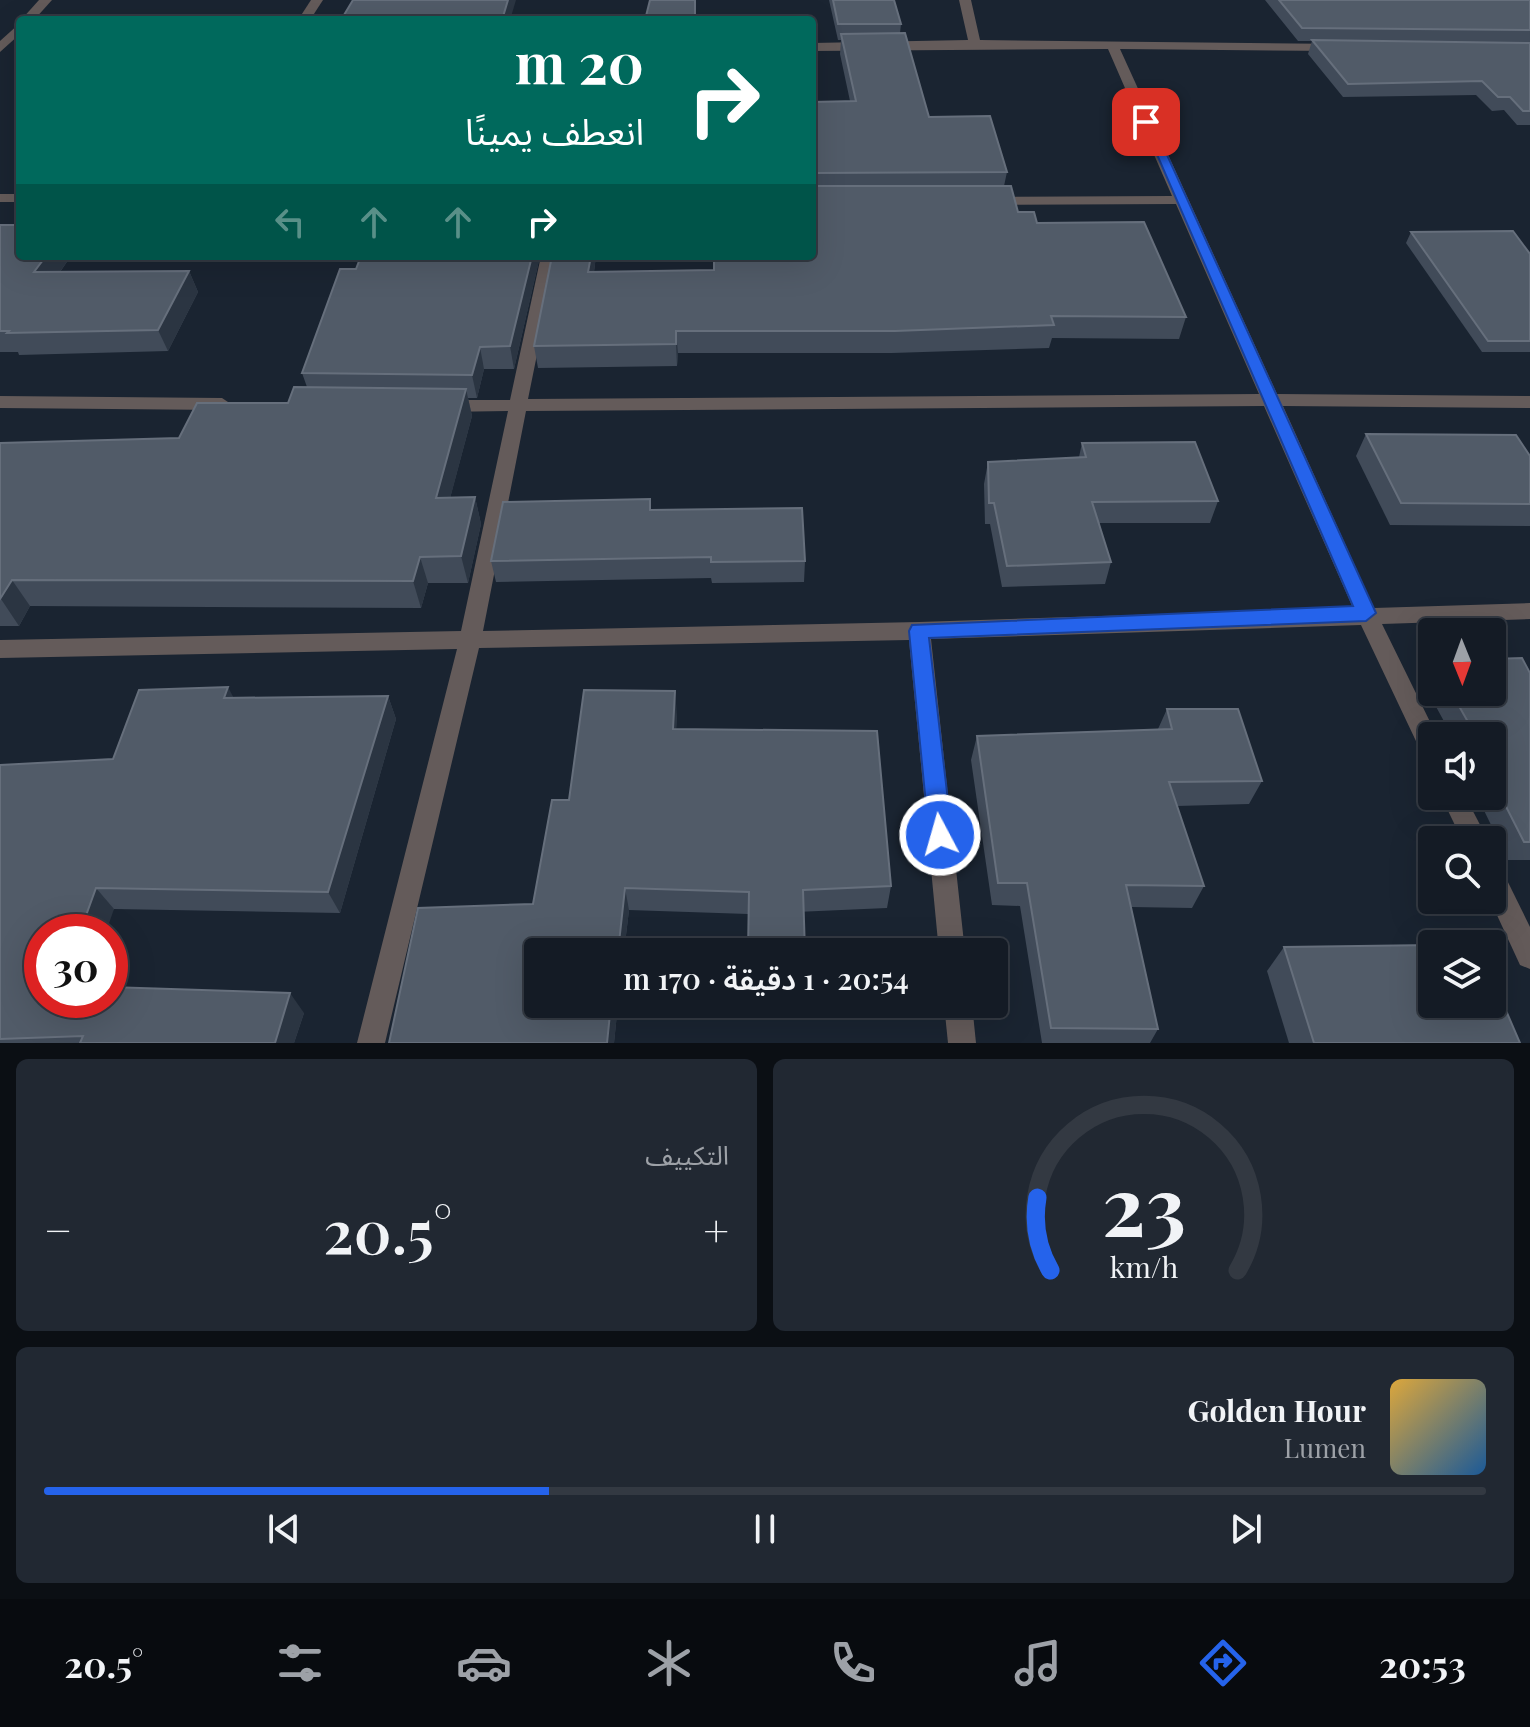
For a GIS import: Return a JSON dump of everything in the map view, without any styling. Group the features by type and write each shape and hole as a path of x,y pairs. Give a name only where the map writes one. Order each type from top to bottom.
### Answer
{"street":[{"path":"31,16 46,0"},
{"path":"965,0 975,44"},
{"path":"3,53 16,33"},
{"path":"1112,44 1366,613 1418,722"},
{"path":"816,47 1112,44 1360,48"},
{"path":"966,201 1181,200"},
{"path":"371,1043 470,639 548,260"},
{"path":"422,406 1271,400 1530,402"},
{"path":"0,402 235,404"},
{"path":"0,649 919,631 1366,613 1530,611"},
{"path":"919,631 951,938"},
{"path":"1506,905 1530,956"},
{"path":"959,1018 962,1043"}],"building":[{"path":"353,0 508,0 503,16 343,16"},
{"path":"650,0 695,0 695,16 646,16"},
{"path":"833,0 894,0 901,24 838,24"},
{"path":"1279,0 1530,0 1530,30 1302,28"},
{"path":"905,33 929,117 990,116 1007,172 816,173 816,102 856,101 841,34"},
{"path":"1312,40 1530,43 1530,111 1523,111 1510,97 1498,97 1482,81 1348,84"},
{"path":"816,186 1011,186 1018,212 1034,212 1037,223 1144,222 1186,317 1051,316 1054,325 895,331 676,331 676,344 534,346 551,260 590,260 588,272 714,270 714,260 816,260"},
{"path":"0,225 16,225 16,260 43,260 34,272 189,271 158,330 0,331"},
{"path":"1513,231 1530,254 1530,341 1488,341 1411,232"},
{"path":"359,260 531,260 510,346 480,347 472,375 302,373 340,269 356,269"},
{"path":"294,387 466,389 436,498 475,497 461,556 420,557 413,581 12,580 0,599 0,443 179,438 197,403 288,403"},
{"path":"1366,434 1516,435 1530,456 1530,504 1401,503"},
{"path":"1195,442 1218,501 1092,502 1111,562 1007,566 994,503 989,503 988,462 1086,457 1082,443"},
{"path":"650,499 650,510 802,508 805,561 711,562 711,557 491,561 503,502"},
{"path":"1522,658 1530,673 1530,842 1524,842 1506,807 1506,722 1468,722 1459,706 1506,706 1506,659"},
{"path":"228,687 224,698 388,696 328,892 96,888 87,914 24,914 24,1018 128,1018 128,988 290,993 275,1043 80,1043 83,1036 0,1039 0,765 113,759 139,690"},
{"path":"584,690 675,691 673,729 877,731 891,886 803,890 805,938 748,938 749,892 625,888 620,938 524,938 524,1018 610,1018 607,1043 389,1043 418,908 533,904 552,800 569,800"},
{"path":"1167,709 1238,709 1262,781 1169,782 1204,886 1126,885 1158,1029 1051,1028 1027,883 998,883 977,736 1172,729"},
{"path":"1418,945 1418,1018 1506,1018 1506,1010 1520,1043 1314,1043 1284,947"}],"route":[{"path":"940,835 919,631 1366,613 1146,122"}]}
